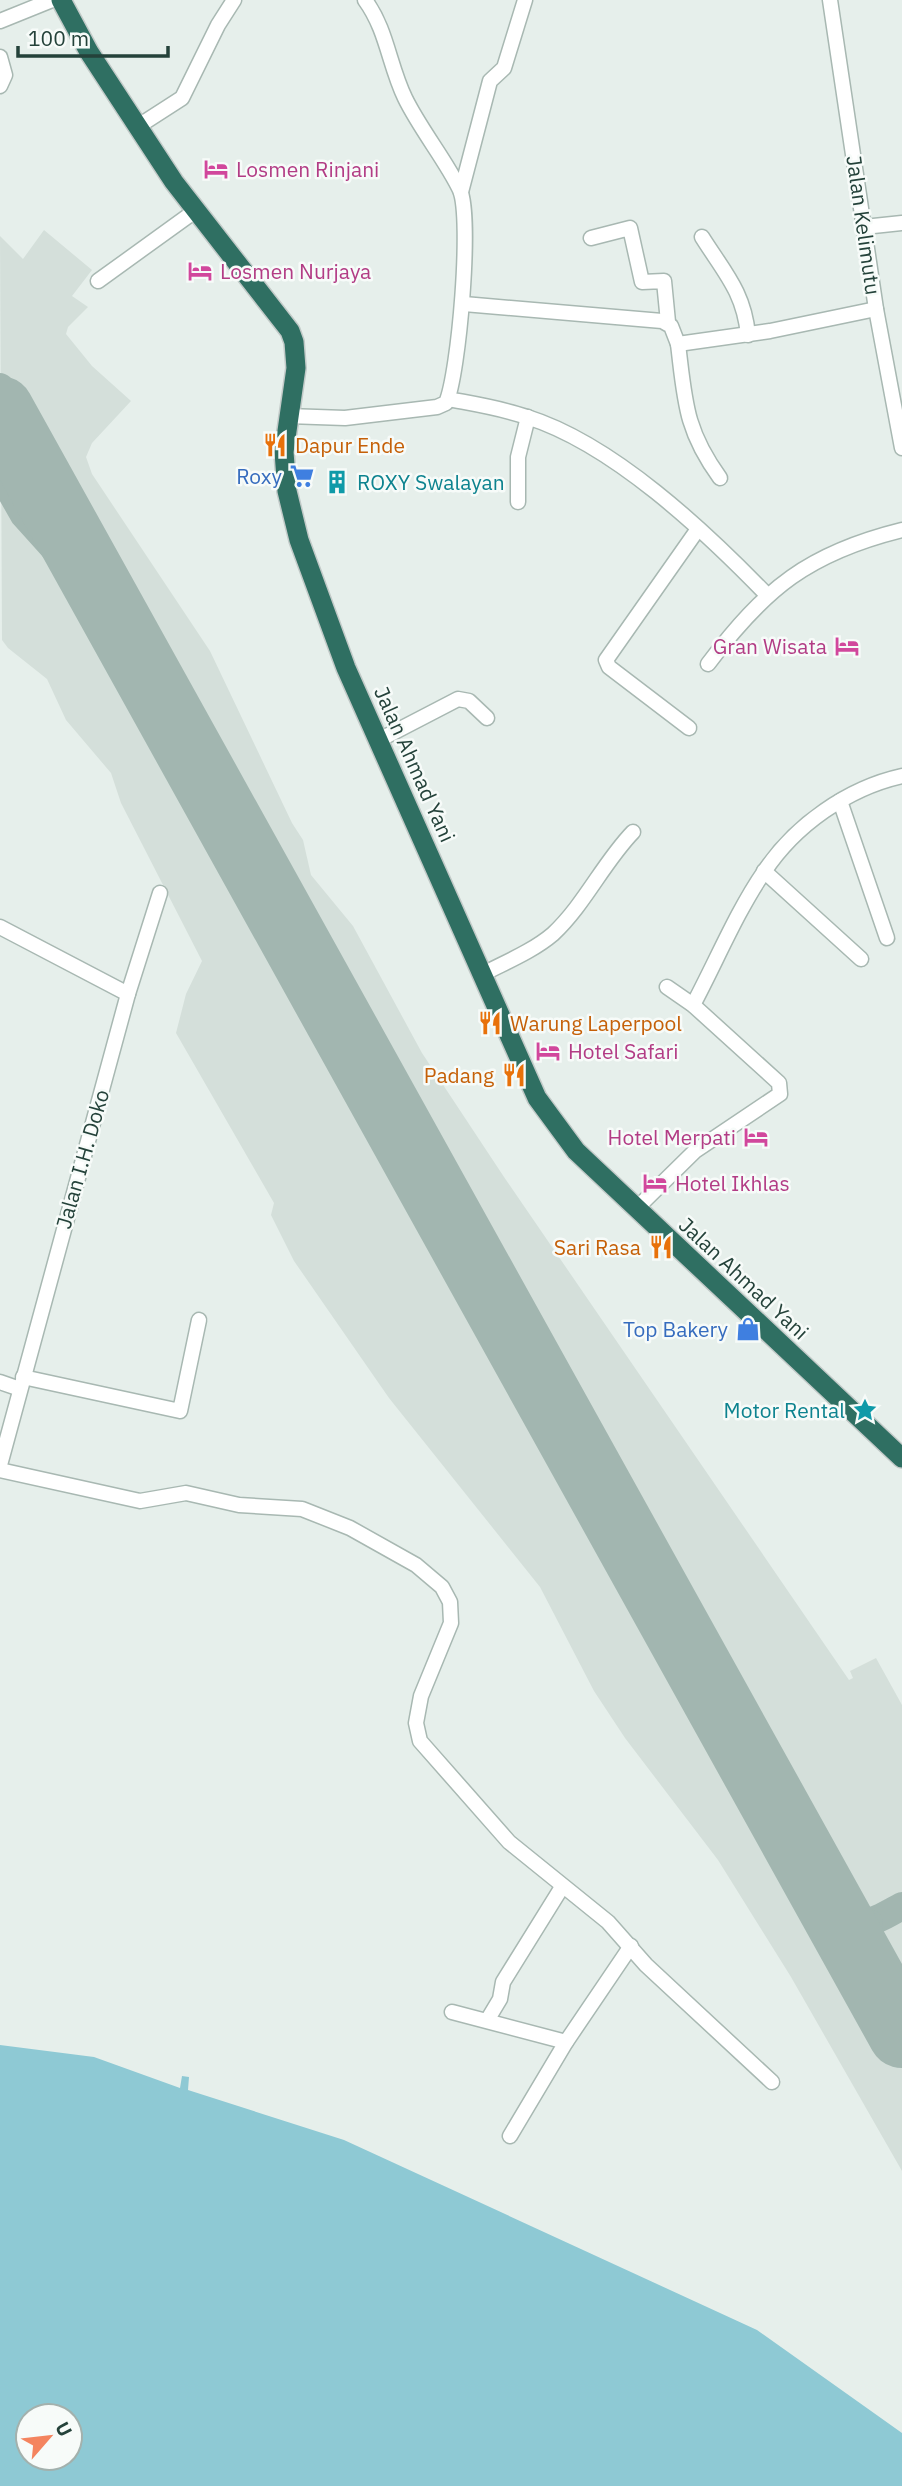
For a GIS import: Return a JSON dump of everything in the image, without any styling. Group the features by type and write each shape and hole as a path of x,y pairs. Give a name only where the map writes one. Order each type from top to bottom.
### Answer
{"highway":[{"name":"Jalan Ahmad Yani","path":"61,0 68,18 137,127 195,211 290,331 294,341 296,368 288,416 285,470 299,541 332,634 528,1080 549,1116 576,1151 902,1458"}],"street":[{"path":"0,21 52,0"},
{"path":"137,127 183,96 218,24 234,0"},
{"path":"365,0 381,25 392,68 405,98 461,192"},
{"path":"288,416 380,416 443,406 448,399 464,303 461,192 490,81 504,68 525,0"},
{"name":"Jalan Kelimutu","path":"830,0 876,309 902,449"},
{"path":"0,57 5,75 0,86"},
{"path":"98,281 195,211"},
{"path":"864,227 902,223"},
{"path":"591,238 630,228 642,282 664,281 668,323 678,344 687,413 696,443 720,478"},
{"path":"702,237 740,295 746,310 748,335"},
{"path":"464,303 668,323"},
{"path":"678,344 748,335 876,309"},
{"path":"448,399 528,417 603,456 659,496 698,529 767,595"},
{"path":"518,502 518,464 528,417"},
{"path":"689,728 609,667 606,660 698,529"},
{"path":"708,664 767,595 829,553 902,530"},
{"path":"379,740 458,699 469,701 487,718"},
{"path":"693,1005 764,871 794,837 840,801 867,786 902,776"},
{"path":"840,801 887,938"},
{"path":"483,974 550,936 582,901 618,846 633,832"},
{"path":"764,871 861,959"},
{"name":"Jalan I.H. Doko","path":"0,1465 128,993 160,893"},
{"path":"0,927 128,993"},
{"path":"637,1208 695,1152 780,1094 779,1083 693,1005 667,987"},
{"path":"0,1382 21,1383 180,1411 199,1320"},
{"path":"0,1470 140,1501 186,1493 239,1505 302,1509 350,1528 416,1566 447,1594 451,1623 421,1696 416,1723 420,1741 509,1842 608,1922 646,1965 772,2082"},
{"path":"488,2019 499,1999 503,1982 562,1887"},
{"path":"510,2136 566,2042 631,1946"},
{"path":"452,2012 488,2019 566,2042"}],"shaded area":[{"path":"44,230 92,270 72,296 88,307 68,327 66,334 92,366 131,401 92,443 86,457 92,474 210,651 292,823 303,840 311,875 353,926 422,1053 504,1177 849,1680 853,1678 850,1671 876,1658 902,1705 902,2171 791,1977 718,1860 625,1738 594,1691 540,1587 389,1398 294,1261 271,1215 274,1203 176,1033 186,994 202,961 121,803 111,773 66,720 47,679 8,648 2,640 0,236 23,259"}],"water":[{"path":"0,2045 94,2057 180,2088 182,2076 189,2077 188,2090 344,2140 757,2330 902,2433 902,2486 0,2486"}],"taxiway":[{"path":"0,387 5,398 3,415"},
{"path":"0,473 24,515 114,615"},
{"path":"834,1911 850,1923 858,1924 875,1920 902,1906"},
{"path":"857,1954 857,1938 869,1923"}],"runway":[{"path":"0,410 902,2034"}],"place":[{"name":"Losmen Rinjani","path":"216,169"},
{"name":"Losmen Nurjaya","path":"200,271"},
{"name":"Dapur Ende","path":"275,445"},
{"name":"Roxy","path":"302,476"},
{"name":"ROXY Swalayan","path":"337,482"},
{"name":"Gran Wisata","path":"847,646"},
{"name":"Warung Laperpool","path":"490,1023"},
{"name":"Hotel Safari","path":"548,1051"},
{"name":"Padang","path":"514,1075"},
{"name":"Hotel Merpati","path":"756,1137"},
{"name":"Hotel Ikhlas","path":"655,1183"},
{"name":"Sari Rasa","path":"661,1247"},
{"name":"Top Bakery","path":"748,1329"},
{"name":"Motor Rental","path":"865,1410"}]}
